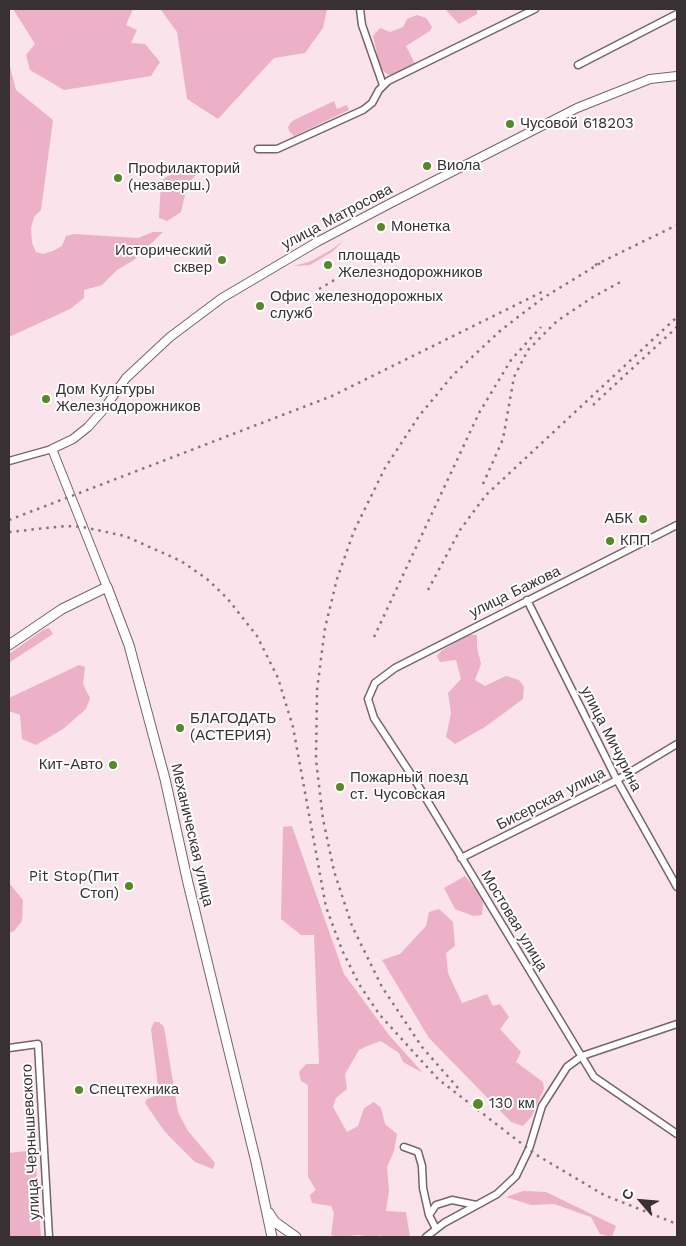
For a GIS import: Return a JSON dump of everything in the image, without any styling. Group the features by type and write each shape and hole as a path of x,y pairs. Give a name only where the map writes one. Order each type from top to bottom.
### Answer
{"main road":[{"path":"9,645 62,609 107,587"},
{"name":"Механическая улица","path":"107,587 129,645 164,772 272,1237"},
{"path":"266,1210 275,1222 296,1237"}],"street":[{"path":"360,9 362,25 383,84"},
{"path":"258,149 277,149 363,110 372,103 383,84 450,49 535,9"},
{"path":"578,65 677,14"},
{"name":"улица Матросова","path":"52,449 81,433 142,363 190,321 222,298 326,237 576,108 650,79 677,76"},
{"path":"9,461 52,449"},
{"name":"Механическая улица","path":"52,449 107,587"},
{"name":"улица Бажова","path":"371,690 380,678 395,668 677,525"},
{"name":"улица Мичурина","path":"527,600 617,780 677,887"},
{"name":"Мостовая улица","path":"371,690 369,704 374,718 416,782 594,1077 677,1134"},
{"name":"Бисерская улица","path":"461,858 617,780 677,744"},
{"path":"426,1237 436,1229 497,1194 516,1176 529,1149 542,1106 567,1067 582,1056 677,1024"},
{"name":"улица Чернышевского","path":"9,1048 38,1044 49,1237"},
{"path":"404,1147 418,1152 422,1166 423,1188 429,1215 436,1229"},
{"path":"429,1215 436,1205 452,1200 476,1205"}],"shaded area":[{"path":"13,9 133,9 126,25 137,30 131,43 145,44 160,62 151,76 64,90 30,70 26,55 35,44"},
{"path":"150,9 327,9 323,28 305,53 274,58 218,119 187,99 177,32 161,10"},
{"path":"445,9 477,9 477,14 459,24"},
{"path":"417,15 426,18 432,27 430,31 406,46 415,64 392,76 389,75 382,70 373,36 380,28 390,32 403,27 407,19"},
{"path":"9,63 16,90 53,120 41,210 34,217 31,228 32,243 36,252 43,254 53,251 62,246 66,236 74,234 138,238 153,232 163,232 134,260 117,270 102,285 84,290 84,298 70,309 9,337"},
{"path":"334,101 337,109 347,105 349,110 294,136 289,131 288,127 292,121"},
{"path":"194,167 197,173 187,186 181,212 167,221 159,218 161,181 168,176"},
{"path":"344,240 332,252 310,265 293,266 309,262 331,250"},
{"path":"49,628 53,634 10,662 9,667 9,654 43,630"},
{"path":"468,635 477,635 477,647 481,664 475,680 485,686 506,676 519,680 524,687 523,699 485,727 455,744 446,737 451,713 448,693 461,679 456,660 440,662 437,656 441,651"},
{"path":"79,665 85,667 83,684 90,698 86,709 63,729 36,745 22,739 20,715 9,711 9,698"},
{"path":"292,826 344,974 389,1035 423,1073 403,1062 399,1053 381,1041 367,1046 359,1050 345,1074 347,1089 336,1098 333,1107 347,1132 358,1126 364,1108 374,1102 381,1108 385,1124 397,1134 394,1151 387,1167 389,1191 386,1211 406,1212 410,1237 358,1235 340,1237 331,1235 334,1213 331,1206 312,1203 310,1195 316,1190 308,1177 308,1085 301,1081 299,1072 306,1064 319,1064 314,935 301,935 281,919 283,827"},
{"path":"465,876 478,892 483,902 482,915 473,916 455,909 444,888"},
{"path":"9,883 23,900 22,921 14,931 9,933"},
{"path":"439,909 453,922 455,946 446,953 448,973 462,1003 487,994 493,1006 500,1004 509,1017 500,1029 521,1052 516,1062 543,1082 544,1089 532,1116 523,1126 511,1122 429,1038 382,960 400,954 426,926 429,912"},
{"path":"154,1022 159,1022 164,1027 178,1112 188,1131 215,1163 213,1169 195,1162 165,1132 145,1103 147,1099 159,1094 151,1029"},
{"path":"35,1150 41,1237 9,1237 9,1153"},
{"path":"523,1191 546,1192 616,1226 612,1237 600,1234 591,1217 554,1204 531,1205 506,1197"}],"railway":[{"path":"595,265 677,225"},
{"path":"458,1088 422,1047 382,987 352,926 334,871 323,819 316,760 317,690 325,628 337,579 354,531 385,468 419,416 453,375 501,330 543,298 602,262"},
{"path":"319,289 343,275"},
{"path":"483,484 503,439 514,377 528,350 557,321 593,297 624,280"},
{"path":"9,520 332,396 544,291"},
{"path":"428,590 460,530 486,495 677,317"},
{"path":"374,637 479,413 511,360 541,327"},
{"path":"593,405 677,327"},
{"path":"9,532 65,526 83,527 125,536 181,561 207,579 227,598 257,636 278,678 293,727 326,907 342,950 359,984 379,1014 438,1079 535,1154 604,1195 677,1224"}],"place":[{"name":"Чусовой 618203","path":"510,124"},
{"name":"Виола","path":"427,166"},
{"name":"Профилакторий (незаверш.)","path":"118,178"},
{"name":"Монетка","path":"381,227"},
{"name":"Исторический сквер","path":"222,260"},
{"name":"площадь Железнодорожников","path":"328,265"},
{"name":"Офис железнодорожных служб","path":"260,306"},
{"name":"Дом Культуры Железнодорожников","path":"46,399"},
{"name":"АБК","path":"643,519"},
{"name":"КПП","path":"610,541"},
{"name":"БЛАГОДАТЬ (АСТЕРИЯ)","path":"180,728"},
{"name":"Кит-Авто","path":"113,765"},
{"name":"Пожарный поезд ст. Чусовская","path":"340,787"},
{"name":"Pit Stop(Пит Стоп)","path":"129,886"},
{"name":"Спецтехника","path":"79,1090"},
{"name":"130 км","path":"478,1104"}]}
